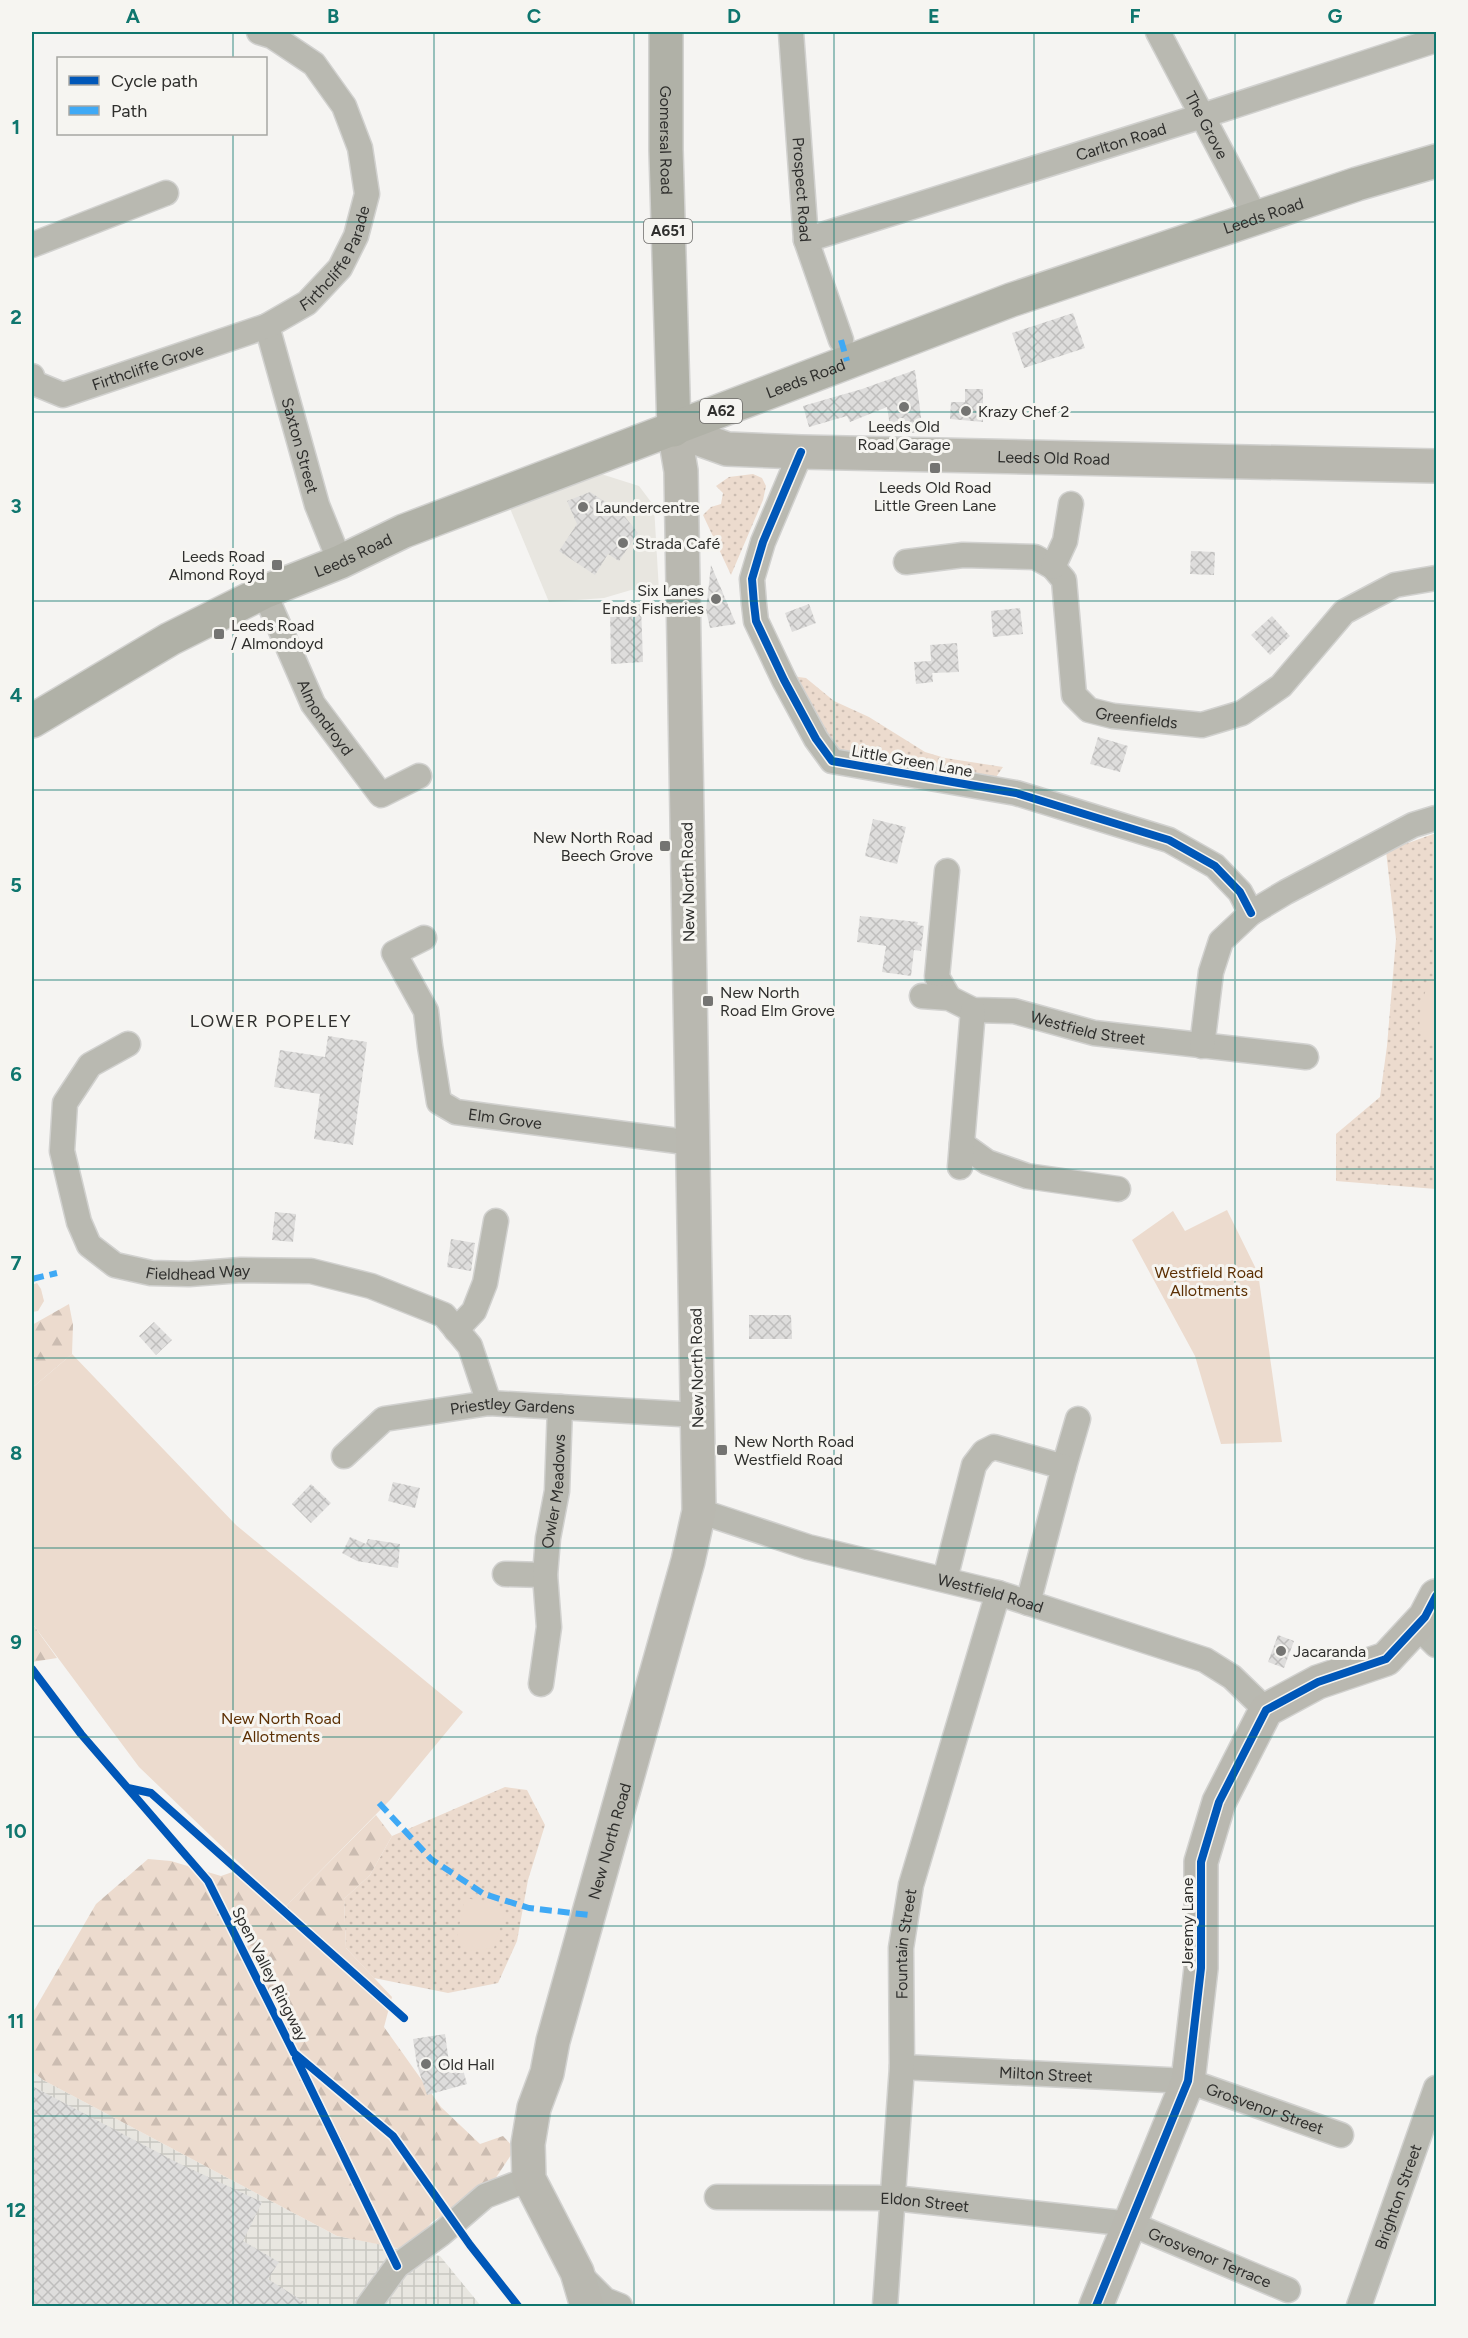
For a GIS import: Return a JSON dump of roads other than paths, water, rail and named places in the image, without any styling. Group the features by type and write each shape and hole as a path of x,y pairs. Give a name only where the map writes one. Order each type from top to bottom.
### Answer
{"main road":[{"name":"Gomersal Road","path":"666,32 666,150 674,430"},
{"name":"Leeds Road","path":"32,721 170,639 264,592 340,562 404,531 992,307 1357,184 1437,161"},
{"name":"Leeds Old Road","path":"674,430 727,449 801,453 1437,466"},
{"name":"New North Road","path":"587,2307 577,2272 529,2179 528,2144 534,2108 547,2073 553,2041 685,1572 699,1511 681,482 674,430"},
{"path":"1266,1710 1318,1682 1386,1659 1427,1635 1425,1617 1437,1596"},
{"name":"Jeremy Lane","path":"1096,2307 1188,2081 1201,1968 1201,1862 1218,1802 1266,1710"}],"street":[{"name":"Firthcliffe Parade","path":"259,32 272,36 314,64 344,106 360,148 367,194 356,236 340,268 307,303 267,326"},
{"name":"Prospect Road","path":"791,32 806,240 841,340"},
{"name":"The Grove","path":"1158,32 1256,218"},
{"name":"Carlton Road","path":"806,240 1437,40"},
{"path":"32,244 166,192"},
{"name":"Firthcliffe Grove","path":"32,376 34,383 63,395 267,326"},
{"name":"Saxton Street","path":"267,326 317,505 340,562"},
{"name":"Little Green Lane","path":"801,453 763,542 752,579 754,604 756,621 784,681 816,739 832,761 1016,793 1169,840 1215,866 1240,892 1251,913"},
{"path":"906,562 963,555 1035,557 1053,567 1065,541 1071,504"},
{"name":"Greenfields","path":"1053,567 1064,580 1074,695 1089,710 1113,717 1202,725 1242,713 1281,686 1344,612 1395,585 1437,578"},
{"name":"Almondroyd","path":"264,592 313,704 381,795 419,776"},
{"path":"1202,1046 1211,972 1221,941 1251,913 1405,829 1437,818"},
{"path":"947,871 937,977 949,998"},
{"name":"Elm Grove","path":"424,938 394,953 426,1011 440,1102 456,1112 693,1143"},
{"name":"Westfield Street","path":"922,996 949,998 973,1010 1014,1011 1094,1032 1306,1057"},
{"path":"973,1010 961,1155 1027,1176 1118,1189"},
{"name":"Fieldhead Way","path":"128,1044 90,1065 65,1103 63,1151 79,1222 89,1245 115,1265 151,1273 189,1274 241,1270 311,1271 371,1286 444,1315 470,1346 489,1403"},
{"path":"456,1330 474,1311 485,1282 496,1221"},
{"name":"Priestley Gardens","path":"344,1456 384,1419 489,1403 698,1415"},
{"name":"Owler Meadows","path":"541,1684 549,1627 545,1575 548,1538 557,1491 560,1407"},
{"path":"1028,1603 1078,1419"},
{"path":"945,1579 974,1465 984,1452 994,1447 1064,1467"},
{"name":"Westfield Road","path":"699,1511 808,1547 998,1593 1205,1660 1232,1677 1266,1710"},
{"path":"505,1574 545,1575"},
{"name":"Fountain Street","path":"885,2307 902,2067 901,1948 911,1885 998,1593"},
{"name":"Milton Street","path":"902,2067 1188,2081"},
{"name":"Grosvenor Street","path":"1188,2081 1341,2135"},
{"name":"Brighton Street","path":"1359,2307 1437,2088"},
{"path":"368,2307 397,2266 442,2233 485,2196 529,2179"},
{"name":"Eldon Street","path":"717,2197 894,2198 1131,2224"},
{"name":"Grosvenor Terrace","path":"1131,2224 1288,2290"},
{"path":"577,2272 605,2300 620,2307"}],"place":[{"name":"Leeds Old Road Garage","path":"904,407"},
{"name":"Krazy Chef 2","path":"966,411"},
{"name":"Leeds Old Road Little Green Lane","path":"935,468"},
{"name":"Laundercentre","path":"583,507"},
{"name":"Strada Café","path":"623,543"},
{"name":"Leeds Road Almond Royd","path":"277,565"},
{"name":"Six Lanes Ends Fisheries","path":"716,599"},
{"name":"Leeds Road / Almondoyd","path":"219,634"},
{"name":"New North Road Beech Grove","path":"665,846"},
{"name":"New North Road Elm Grove","path":"708,1001"},
{"name":"New North Road Westfield Road","path":"722,1450"},
{"name":"Jacaranda","path":"1281,1651"},
{"name":"Old Hall","path":"426,2064"}],"district":[{"name":"LOWER POPELEY","path":"271,1021"}],"park label":[{"name":"Westfield Road Allotments","path":"1209,1281"},
{"name":"New North Road Allotments","path":"281,1727"}]}
